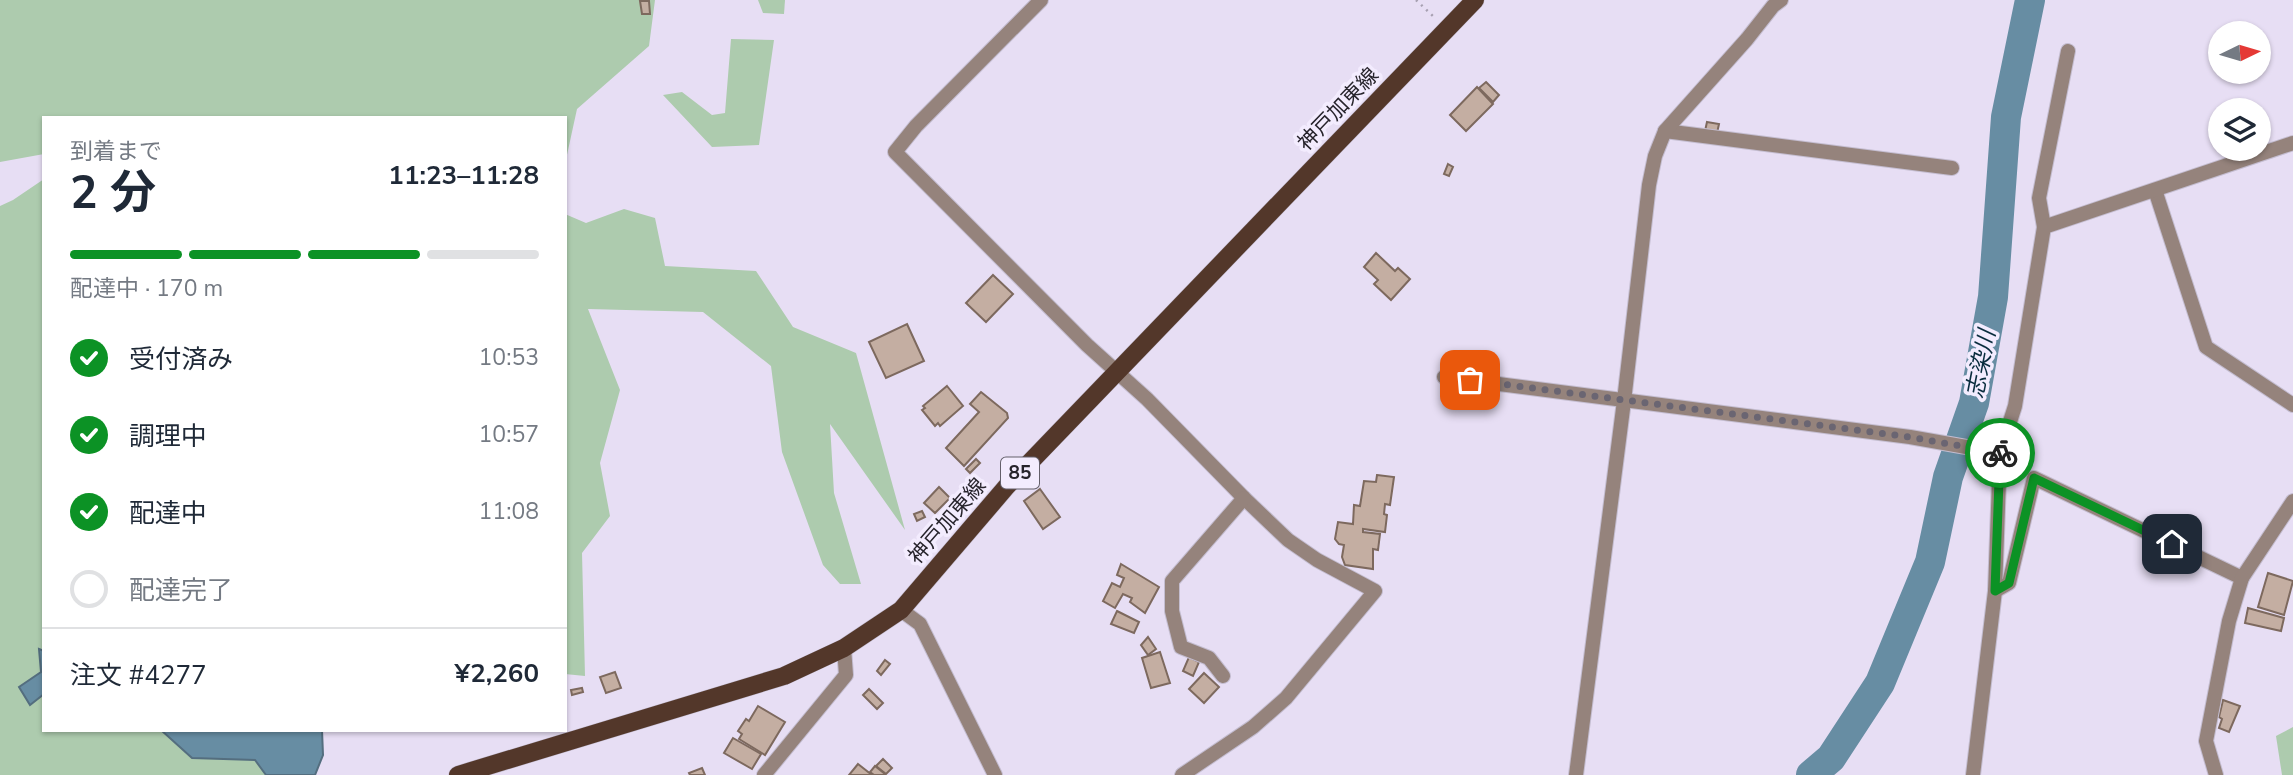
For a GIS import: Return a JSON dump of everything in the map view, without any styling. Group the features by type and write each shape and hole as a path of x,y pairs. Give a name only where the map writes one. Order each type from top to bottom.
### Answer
{"main road":[{"name":"神戸加東線","path":"458,775 785,676 844,648 901,610 1007,486 1475,0"}],"street":[{"path":"1041,0 916,126 895,152 1087,345 1118,371 1288,540 1317,560 1375,591 1286,698 1253,727 1185,774"},
{"path":"1576,775 1624,401 1648,185 1655,156 1665,131 1781,0"},
{"path":"1973,775 1995,591 2000,453 2015,406 2044,227 2039,198 2068,51"},
{"path":"1665,131 1952,168"},
{"path":"2044,227 2293,143"},
{"path":"2155,190 2206,347 2293,405"},
{"path":"1444,377 1910,437 2000,453"},
{"path":"1995,591 2009,583 2034,478 2242,578"},
{"path":"1223,676 1209,658 1181,647 1172,611 1172,581 1244,498"},
{"path":"2216,775 2206,741 2229,621 2242,578 2293,502"},
{"path":"901,610 920,624 995,775"},
{"path":"764,775 846,675 844,648"}],"path":[{"path":"1416,0 1446,29"}],"green space":[{"path":"0,0 655,0 649,46 577,109 567,155 567,116 42,116 42,154 0,162"},
{"path":"758,0 785,0 784,14 763,13"},
{"path":"731,39 774,40 759,145 712,147 663,95 682,92 712,115 725,113"},
{"path":"42,180 42,651 39,650 41,672 20,687 30,705 42,696 42,732 163,732 192,758 255,760 266,775 0,775 0,206"},
{"path":"624,209 655,218 665,266 756,271 793,327 856,353 905,530 830,424 834,493 861,584 840,584 823,565 782,452 771,366 703,312 588,309 620,390 600,463 610,516 582,553 585,676 567,674 567,215 586,223"},
{"path":"2293,727 2293,775 2282,775 2276,736"}],"water":[{"path":"39,649 42,650 42,696 30,705 19,687 41,672"},
{"path":"163,732 322,732 323,755 315,775 266,775 255,760 192,758"}],"building":[{"path":"640,1 649,1 650,14 642,14"},
{"path":"1486,82 1499,95 1493,102 1479,88"},
{"path":"1477,87 1493,104 1466,131 1450,115"},
{"path":"1707,122 1719,124 1717,133 1705,131"},
{"path":"1448,164 1453,167 1449,176 1444,174"},
{"path":"1376,253 1395,271 1398,268 1410,279 1391,300 1374,284 1378,280 1364,267"},
{"path":"993,275 1013,294 986,322 966,303"},
{"path":"907,324 924,361 886,378 869,342"},
{"path":"947,386 963,406 940,426 938,423 935,426 922,410 925,408 923,406"},
{"path":"981,392 1007,413 1008,418 964,466 946,448 979,412 970,404"},
{"path":"976,459 980,463 970,473 966,469"},
{"path":"1377,475 1394,477 1390,505 1385,504 1385,532 1363,529 1363,532 1380,534 1378,550 1373,549 1373,569 1345,565 1342,557 1344,545 1335,539 1338,522 1353,524 1354,505 1360,506 1364,481 1376,482"},
{"path":"939,487 950,498 935,513 924,503"},
{"path":"1040,489 1060,517 1043,529 1024,501"},
{"path":"922,511 925,517 917,521 914,514"},
{"path":"1121,564 1159,587 1145,613 1130,602 1132,598 1123,594 1115,608 1103,601 1112,583 1120,587 1124,578 1117,575"},
{"path":"2268,573 2293,581 2284,615 2258,607"},
{"path":"2248,608 2284,618 2281,631 2245,623"},
{"path":"1117,611 1139,622 1134,633 1111,624"},
{"path":"1148,637 1156,649 1148,655 1141,645"},
{"path":"1160,652 1170,683 1151,688 1142,658"},
{"path":"1189,657 1199,662 1193,676 1183,671"},
{"path":"885,660 890,664 881,675 877,671"},
{"path":"615,672 621,688 606,693 600,677"},
{"path":"1204,673 1219,687 1204,703 1189,689"},
{"path":"582,688 583,692 572,695 571,690"},
{"path":"869,689 883,703 877,709 863,695"},
{"path":"2223,700 2240,706 2229,732 2219,728"},
{"path":"758,706 785,722 765,755 739,739 742,734 738,731 746,719 749,721"},
{"path":"733,738 761,754 752,769 724,753"},
{"path":"883,759 892,768 886,774 876,766"},
{"path":"858,764 872,775 849,775"},
{"path":"875,766 885,775 874,775 870,772"},
{"path":"702,768 705,775 689,773"}],"waterway":[{"name":"志染川","path":"1811,775 1831,758 1880,683 1930,562 1948,477 1974,403 1993,297 2006,117 2030,0"}],"way so far":[{"path":"1470,380 1910,437 2000,453"}],"route":[{"path":"2000,453 1995,591 2009,583 2034,478 2172,544"}]}
